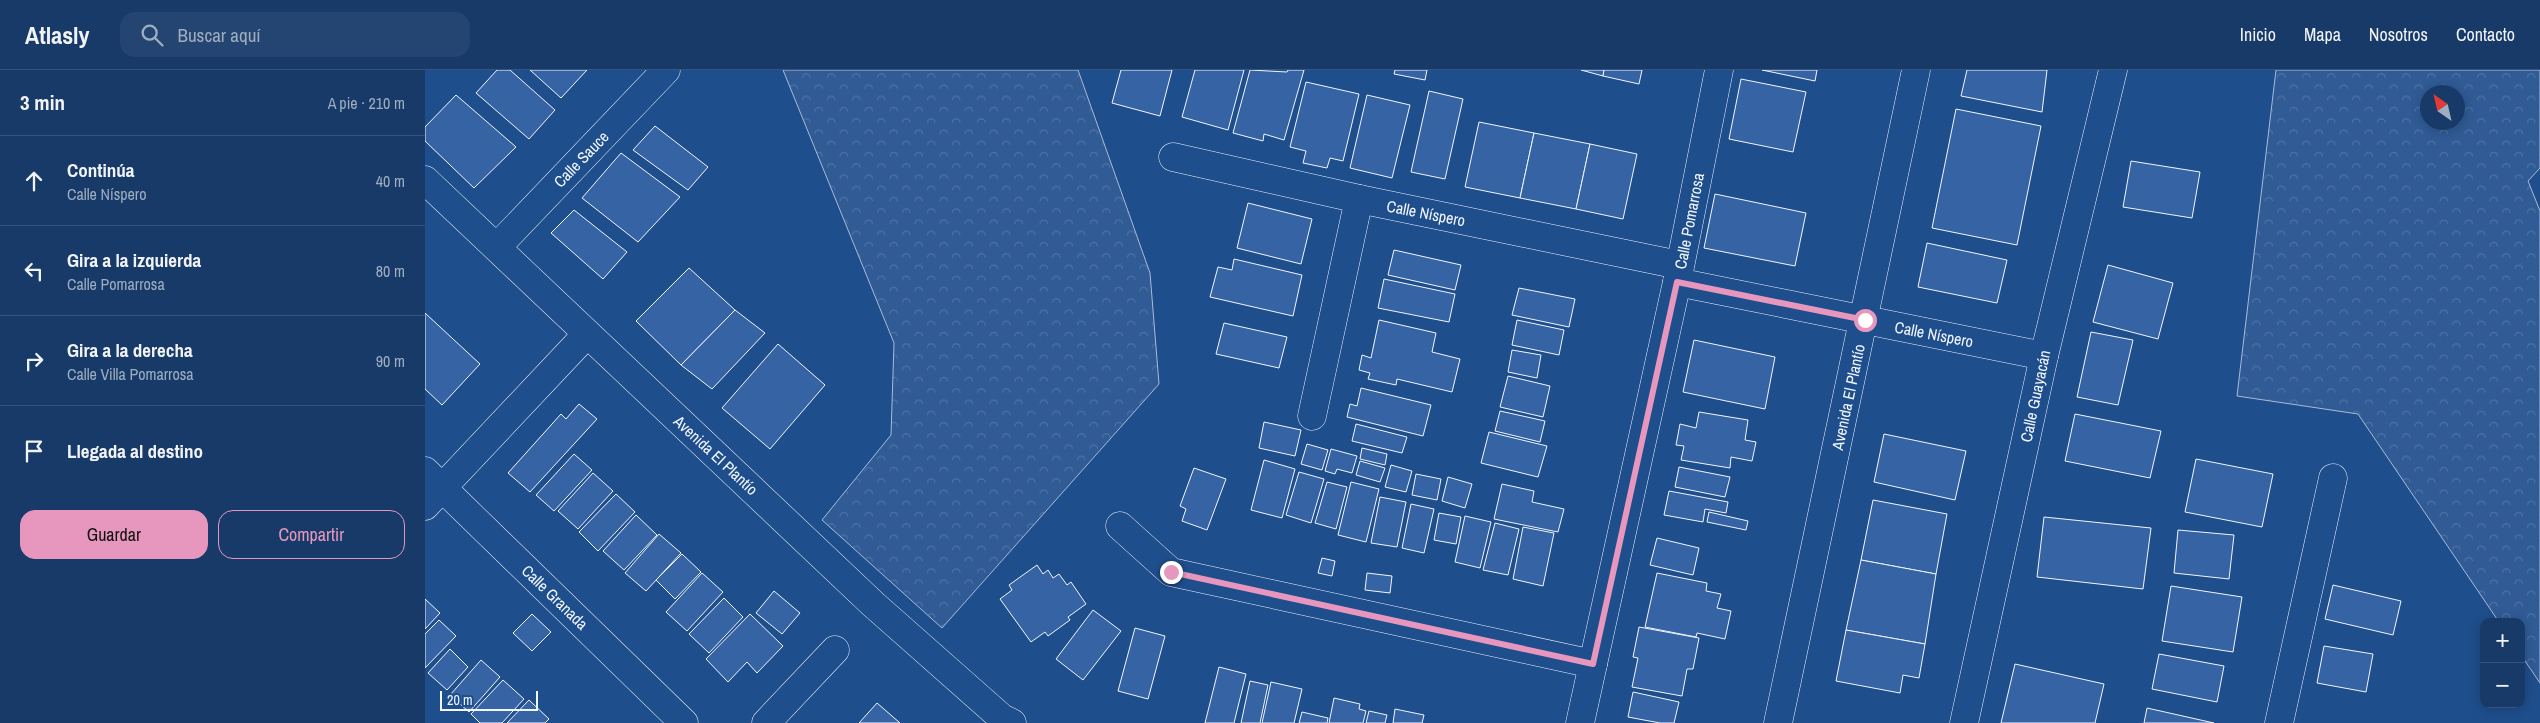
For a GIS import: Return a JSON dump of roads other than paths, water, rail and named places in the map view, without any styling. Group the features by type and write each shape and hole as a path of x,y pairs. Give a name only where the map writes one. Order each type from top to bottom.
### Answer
{"street":[{"name":"Calle Sauce","path":"497,247 666,70"},
{"name":"Calle Pomarrosa","path":"1580,723 1678,274 1719,70"},
{"name":"Avenida El Plantío","path":"1778,723 1865,320 1916,70"},
{"name":"Calle Guayacán","path":"1964,723 2043,356 2113,70"},
{"name":"Calle Níspero","path":"1173,157 1678,274 1865,320 2043,356"},
{"name":"Avenida El Plantío","path":"425,180 873,604 1002,718 1013,723"},
{"path":"1312,416 1359,200"},
{"path":"431,488 587,334"},
{"path":"2279,723 2333,478"},
{"name":"Calle Granada","path":"431,488 684,723"},
{"path":"1121,526 1171,572 1593,664"},
{"path":"766,723 835,650"}]}
